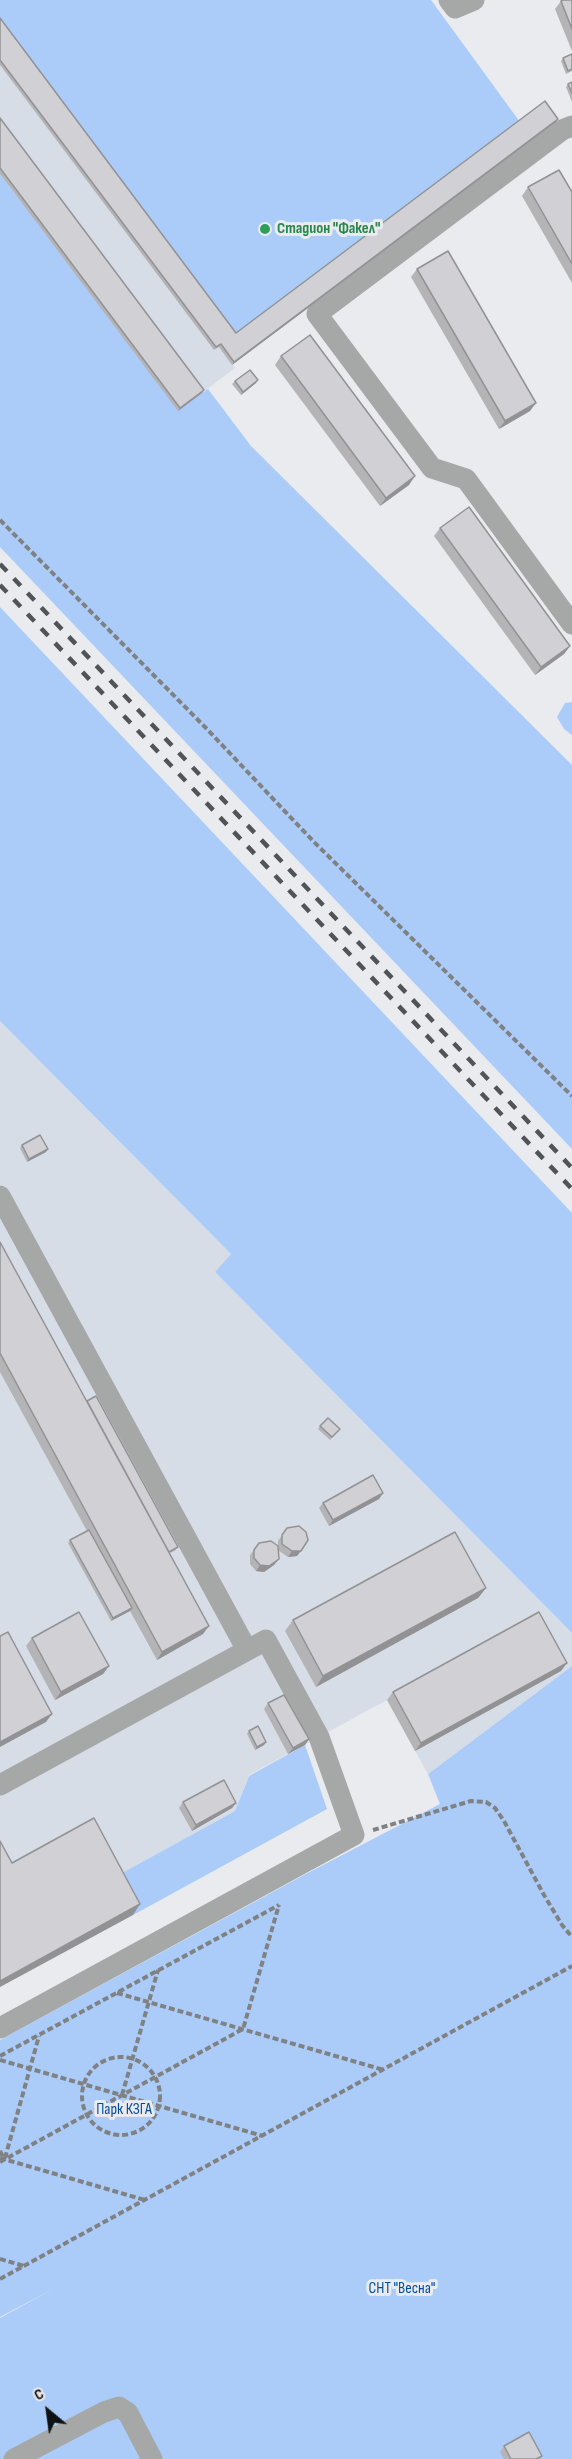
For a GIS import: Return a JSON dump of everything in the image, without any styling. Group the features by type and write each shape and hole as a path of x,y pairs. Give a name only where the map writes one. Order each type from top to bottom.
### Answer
{"lane":[{"path":"449,0 455,8 474,0"},
{"path":"572,126 562,130 317,314 432,468 466,479 572,624"},
{"path":"0,1196 247,1650"},
{"path":"0,1785 266,1640 319,1737 354,1836 0,2028"},
{"path":"14,2459 104,2412 119,2407 128,2413 152,2459"}],"path":[{"path":"0,520 205,727 314,842 572,1096"},
{"path":"354,1836 471,1801 486,1802 495,1808 504,1821 550,1905 572,1937"},
{"path":"0,2058 40,2034 279,1905 243,2029 2,2160"},
{"path":"0,2279 572,1966"},
{"path":"122,2096 158,1970"},
{"path":"117,1993 384,2070"},
{"path":"2,2160 40,2034"},
{"path":"118,2057 132,2059 147,2067 155,2077 159,2086 158,2106 154,2117 146,2126 126,2134 114,2134 104,2130 87,2114 82,2094 84,2085 90,2073 107,2060 118,2057"},
{"path":"0,2058 30,2069 263,2136"},
{"path":"0,2151 2,2160"},
{"path":"2,2160 146,2200"},
{"path":"0,2259 24,2266"}],"shaded area":[{"path":"0,24 235,368 178,411 0,174"},
{"path":"0,1021 231,1254 215,1272 572,1633 572,1666 428,1774 387,1700 249,1775 235,1811 113,1878 133,1915 0,1987"}],"green space":[{"name":"Стадион \"Факел\"","path":"0,0 431,0 520,122 234,336 0,24"},
{"path":"0,174 178,410 208,389 251,446 572,765 572,1149 0,547"},
{"path":"0,607 572,1213 572,1633 215,1272 231,1254 0,1021"},
{"path":"572,702 572,735 564,729 557,717 565,703"},
{"path":"572,1666 572,2459 0,2459 0,2318 55,2288 0,2317 0,2040 440,1804 428,1774"},
{"path":"305,1745 327,1809 133,1915 113,1878 235,1811 249,1776"}],"building":[{"path":"572,0 572,29 561,1"},
{"path":"0,18 236,333 545,101 558,119 234,362 221,344 216,347 0,60"},
{"path":"572,54 572,69 568,71 563,58"},
{"path":"0,118 204,390 180,408 0,168"},
{"path":"559,170 572,192 572,264 528,187"},
{"path":"448,251 536,403 505,421 417,269"},
{"path":"310,335 415,476 386,498 281,356"},
{"path":"250,370 258,380 243,392 235,381"},
{"path":"469,507 570,646 541,667 440,528"},
{"path":"40,1135 48,1149 29,1159 22,1145"},
{"path":"0,1242 209,1626 162,1652 0,1353"},
{"path":"96,1396 178,1547 169,1552 87,1401"},
{"path":"328,1418 340,1429 332,1437 320,1426"},
{"path":"373,1475 383,1493 333,1520 323,1503"},
{"path":"299,1526 306,1532 308,1540 301,1551 292,1551 282,1544 282,1535 287,1528"},
{"path":"89,1530 132,1608 113,1618 70,1540"},
{"path":"455,1532 486,1588 323,1676 293,1620"},
{"path":"271,1541 278,1546 279,1559 269,1566 260,1565 254,1558 254,1550 259,1543"},
{"path":"79,1612 109,1666 61,1692 32,1638"},
{"path":"539,1612 567,1663 421,1743 393,1692"},
{"path":"8,1632 52,1714 0,1742 0,1636"},
{"path":"284,1695 309,1739 293,1748 268,1703"},
{"path":"258,1726 266,1742 257,1747 249,1731"},
{"path":"224,1780 236,1803 196,1825 183,1802"},
{"path":"94,1818 140,1904 0,1981 0,1841 12,1863"},
{"path":"529,2432 542,2456 536,2459 511,2459 504,2446"}],"railway":[{"path":"0,564 572,1168"},
{"path":"0,585 572,1189"}],"place":[{"name":"Стадион \"Факел\"","path":"265,229"}],"park label":[{"name":"Парк КЗГА","path":"124,2110"},
{"name":"СНТ \"Весна\"","path":"402,2289"}]}
